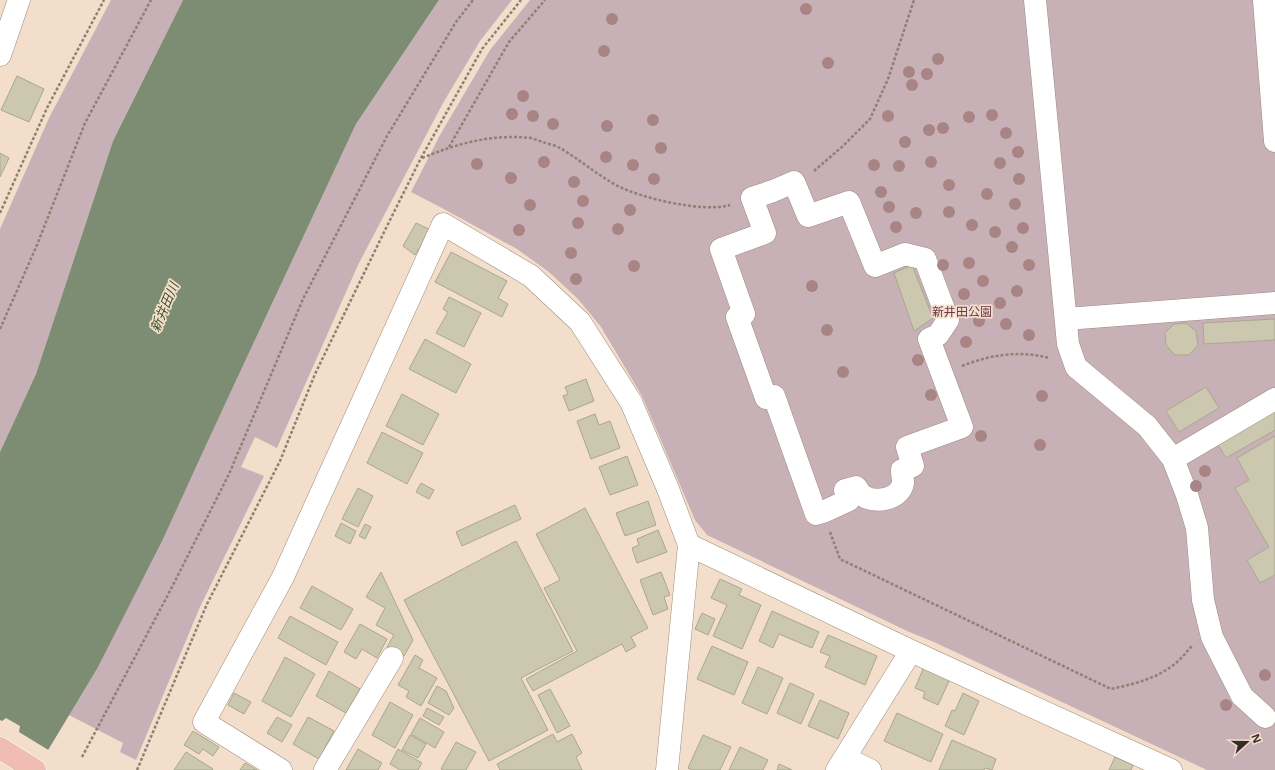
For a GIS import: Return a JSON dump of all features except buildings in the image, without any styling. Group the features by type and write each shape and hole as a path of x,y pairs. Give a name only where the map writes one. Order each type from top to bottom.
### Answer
{"main road":[{"path":"0,748 35,770"}],"street":[{"path":"0,55 19,0"},
{"path":"1035,0 1068,344 1076,367 1147,426 1172,459 1187,495 1197,528 1203,600 1212,637 1242,696 1272,718"},
{"path":"1264,0 1275,141"},
{"path":"794,182 808,216 849,202 875,266 906,254 924,259 948,320 938,335 929,339 962,427 907,447 913,466 902,470 903,483 898,492 885,500 873,500 862,495 856,487 845,490 849,500 816,514 774,396 766,398 737,317 744,314 721,249 765,233 752,198 794,182"},
{"path":"281,770 204,722 283,577 444,224 531,276 580,322 631,402 668,489 689,545 666,770"},
{"path":"1066,319 1275,303"},
{"path":"1172,459 1275,399"},
{"path":"689,545 911,651 1171,770"},
{"path":"870,770 841,764 911,651"},
{"path":"325,770 392,658"}],"path":[{"path":"0,213 47,108 104,0"},
{"path":"0,329 37,246 85,123 151,0"},
{"path":"82,757 230,474 302,299 395,123 456,22 473,0"},
{"path":"137,770 207,604 280,461 315,374 421,158 482,49 521,0"},
{"path":"449,147 509,42 545,0"},
{"path":"794,182 808,176 843,146 870,119 888,79 914,0"},
{"path":"421,158 466,142 497,138 532,138 559,147 617,185 649,198 683,205 722,207 752,198"},
{"path":"942,374 969,363 1003,354 1040,356 1076,367"},
{"path":"823,512 840,559 1111,689 1133,684 1156,676 1177,662 1194,643 1212,637"}],"green space":[{"path":"111,0 183,0 113,141 36,374 0,452 0,229 49,118"},
{"path":"439,0 512,0 480,41 443,103 358,265 277,448 255,437 241,467 264,476 200,607 136,760 120,752 123,743 69,715 97,669 229,396 356,124"},
{"name":"新井田公園","path":"530,0 1275,0 1275,770 1207,770 934,642 907,631 707,535 695,520 642,396 601,327 578,299 549,272 517,249 411,192 440,135 490,50"}],"water":[{"name":"新井田川","path":"183,0 439,0 356,124 163,539 97,669 36,770 0,770 0,452 36,374 113,141"}],"pier":[{"path":"6,718 20,726 19,732 50,751 38,770 0,770 0,720 2,721"}]}
